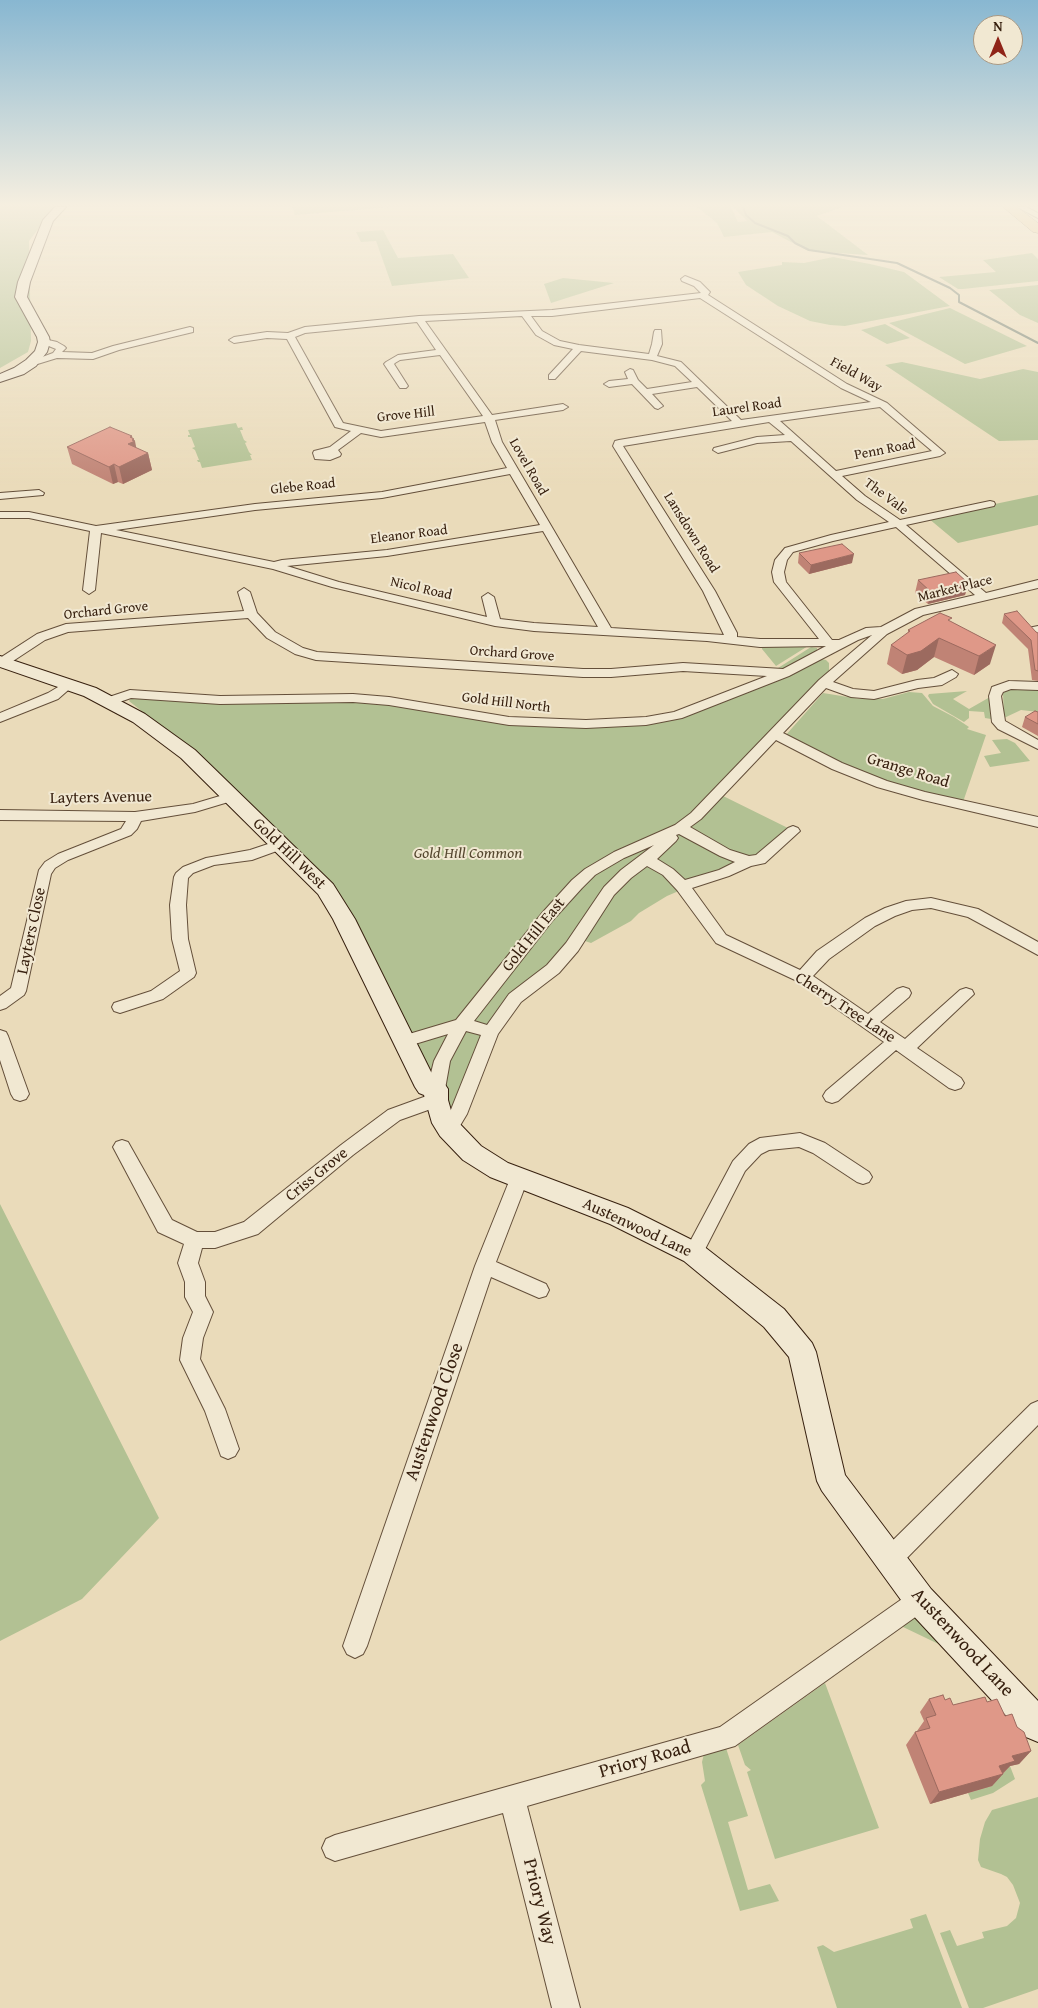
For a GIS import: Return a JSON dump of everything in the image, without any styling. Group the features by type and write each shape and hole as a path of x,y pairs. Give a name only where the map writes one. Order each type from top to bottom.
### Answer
{"street":[{"path":"0,378 19,372 31,363 41,352 44,342 23,301"},
{"path":"234,340 267,335 290,336 296,332 306,330 419,320 552,313 661,301"},
{"name":"Field Way","path":"710,301 844,386 881,404 940,453"},
{"path":"524,314 539,333 557,343 579,348 652,357 678,364 739,422"},
{"name":"Lovel Road","path":"419,320 489,418 497,442 607,632"},
{"path":"31,363 56,355 93,356 116,348 190,330"},
{"path":"652,357 657,344 658,332"},
{"name":"Grove Hill","path":"290,336 339,425 358,430 381,434 563,407"},
{"path":"44,342 61,348 56,355"},
{"path":"552,377 579,348"},
{"path":"403,386 389,364 392,361 398,358 441,352"},
{"path":"609,384 632,377 658,406"},
{"path":"646,392 700,384"},
{"name":"Laurel Road","path":"618,446 623,442 739,422 881,404"},
{"name":"The Vale","path":"772,418 861,498 897,523 984,597"},
{"path":"332,450 358,430"},
{"path":"718,450 757,440 793,438"},
{"name":"Lansdown Road","path":"618,446 709,591 731,633 730,639"},
{"name":"Penn Road","path":"835,474 940,453"},
{"name":"Glebe Road","path":"96,529 245,509 382,495 513,470"},
{"path":"0,496 39,493"},
{"path":"840,670 827,648 780,582 778,572 781,560 794,547 990,504"},
{"name":"Nicol Road","path":"0,515 29,515 275,566 336,585 495,622 534,627 730,639 827,648"},
{"name":"Eleanor Road","path":"275,566 282,563 386,554 547,527"},
{"path":"89,590 96,529"},
{"name":"Market Place","path":"882,631 919,612 1038,584"},
{"name":"Orchard Grove","path":"244,592 251,614 271,635 298,651 316,656 583,673 611,674 683,667 785,673"},
{"path":"488,597 495,622"},
{"name":"Orchard Grove","path":"1,662 41,637 66,628 251,614"},
{"path":"1038,630 1032,631 1038,637"},
{"name":"Gold Hill North","path":"110,702 121,696 140,694 220,700 353,698 389,701 508,721 586,724 646,721 678,716 785,673 827,648 842,644 870,631 882,631"},
{"name":"Gold Hill East","path":"436,1094 442,1061 462,1024 565,897 590,872 619,855 675,831 709,803 824,683 882,631"},
{"name":"Gold Hill West","path":"1,662 90,692 139,718 188,754 326,889 344,918 427,1087 436,1094"},
{"path":"824,683 851,693 874,695 886,694 917,684 937,682 952,674"},
{"path":"0,718 53,696 68,685"},
{"path":"1038,686 1009,685 997,690 995,696 999,722 1002,726 1038,744"},
{"name":"Grange Road","path":"775,734 837,766 882,784 923,796 1038,822"},
{"name":"Layters Avenue","path":"0,815 135,818 195,808 230,797"},
{"name":"Layters Close","path":"0,1004 18,991 44,873 50,865 63,858 126,832 132,826 135,818"},
{"path":"645,861 675,831 748,861"},
{"path":"682,886 724,873 748,861 760,860 793,831"},
{"path":"120,1007 157,995 188,972 180,940 178,905 181,877 197,865 252,855 280,844"},
{"name":"Cherry Tree Lane","path":"619,855 651,862 668,872 682,886 722,939 778,967 803,976 955,1083"},
{"name":"Gold Hill East","path":"449,1129 458,1114 491,1032 515,998 553,969 572,946 609,891 626,874 645,861"},
{"path":"803,976 823,955 870,922 911,904 931,903 973,912 1038,949"},
{"path":"869,1022 903,993"},
{"path":"832,1096 966,994"},
{"path":"405,1041 462,1024 491,1032"},
{"path":"0,1036 20,1094"},
{"name":"Austenwood Lane","path":"436,1094 441,1116 449,1129 472,1153 499,1170 619,1216 693,1253 774,1318 802,1352 832,1481 920,1600 1038,1725"},
{"name":"Criss Grove","path":"122,1147 165,1226 195,1240 215,1240 234,1236 251,1228 347,1150 394,1115 436,1094"},
{"path":"693,1253 739,1166 755,1149 766,1143 800,1140 819,1148 863,1177"},
{"name":"Austenwood Close","path":"355,1646 485,1266 520,1179"},
{"path":"195,1240 188,1263 195,1282 196,1297 203,1312 193,1338 190,1360 215,1409 228,1449"},
{"path":"485,1266 539,1290"},
{"path":"889,1560 1038,1411"},
{"name":"Priory Road","path":"335,1848 726,1737 920,1600"},
{"name":"Priory Way","path":"512,1797 566,2008"}],"green space":[{"path":"0,301 30,301 31,341 28,352 0,368"},
{"path":"770,301 943,301 950,306 845,326 810,321"},
{"path":"1002,301 1038,301 1038,323 1020,315"},
{"path":"950,308 1027,346 965,364 889,323"},
{"path":"885,324 910,338 887,344 861,330"},
{"path":"902,362 980,379 1023,369 1038,372 1038,440 999,441 885,365"},
{"path":"236,423 238,428 242,427 243,430 240,430 244,440 247,442 245,443 252,455 250,455 252,460 202,468 197,460 199,460 195,450 192,448 195,447 191,437 188,437 190,435 188,430"},
{"path":"1038,495 1038,525 958,543 928,518"},
{"path":"808,646 776,666 762,649 762,647"},
{"path":"811,647 817,648 817,652 784,669 778,668"},
{"name":"Gold Hill Common","path":"821,659 829,663 829,672 715,792 792,830 763,855 667,896 639,913 631,921 591,943 576,938 567,949 511,995 450,1114 432,1071 426,1072 337,896 194,753 129,701 131,698 384,703 488,719 656,723 680,717 791,674"},
{"path":"1010,689 1038,689 1038,712 1021,710 1004,718 1003,693"},
{"path":"967,691 953,699 969,709 990,697 991,719 985,718 984,712 969,711 969,718 964,722 933,704 928,696 929,694"},
{"path":"909,692 922,693 933,706 969,727 967,729 986,735 963,802 913,791 856,770 785,736 823,693 860,699 883,699"},
{"path":"1007,739 1015,743 1030,761 990,767 984,756 1001,753 992,740"},
{"path":"0,1204 159,1518 82,1599 0,1641"},
{"path":"914,1615 949,1649 901,1626"},
{"path":"825,1683 879,1828 775,1859 747,1772 751,1770 745,1765 738,1745"},
{"path":"726,1748 748,1816 728,1822 748,1890 770,1884 779,1901 740,1911 701,1785 705,1781 702,1762 704,1754"},
{"path":"1010,1766 1015,1779 993,1793 971,1800 968,1793 991,1786 986,1772"},
{"path":"1038,1797 1038,1989 983,2008 969,2008 940,1933 950,1930 957,1946 984,1938 982,1932 1007,1926 1016,1918 1020,1903 1013,1885 1007,1877 981,1867 978,1860 980,1839 985,1822 992,1810"},
{"path":"926,1914 962,2008 837,2008 817,1947 823,1945 834,1952 913,1928 910,1919"}],"building":[{"path":"110,427 132,436 130,437 135,441 128,444 148,453 119,467 114,464 109,467 67,447"},
{"path":"842,544 854,554 811,565 799,553"},
{"path":"956,572 968,583 931,592 918,580"},
{"path":"1017,611 1038,633 1038,671 1035,670 1031,640 1004,614"},
{"path":"940,613 952,618 948,620 996,645 979,656 939,638 921,651 907,655 891,645 910,631 908,630"},
{"path":"1035,711 1038,712 1038,724 1025,717"},
{"path":"943,1695 945,1700 950,1698 953,1705 985,1697 987,1702 997,1699 1005,1716 1012,1714 1017,1727 1024,1732 1031,1751 1012,1756 1015,1761 999,1766 1003,1774 939,1792 915,1732 930,1728 926,1718 936,1715 929,1699"}],"waterway":[{"path":"959,301 1038,343"}]}
